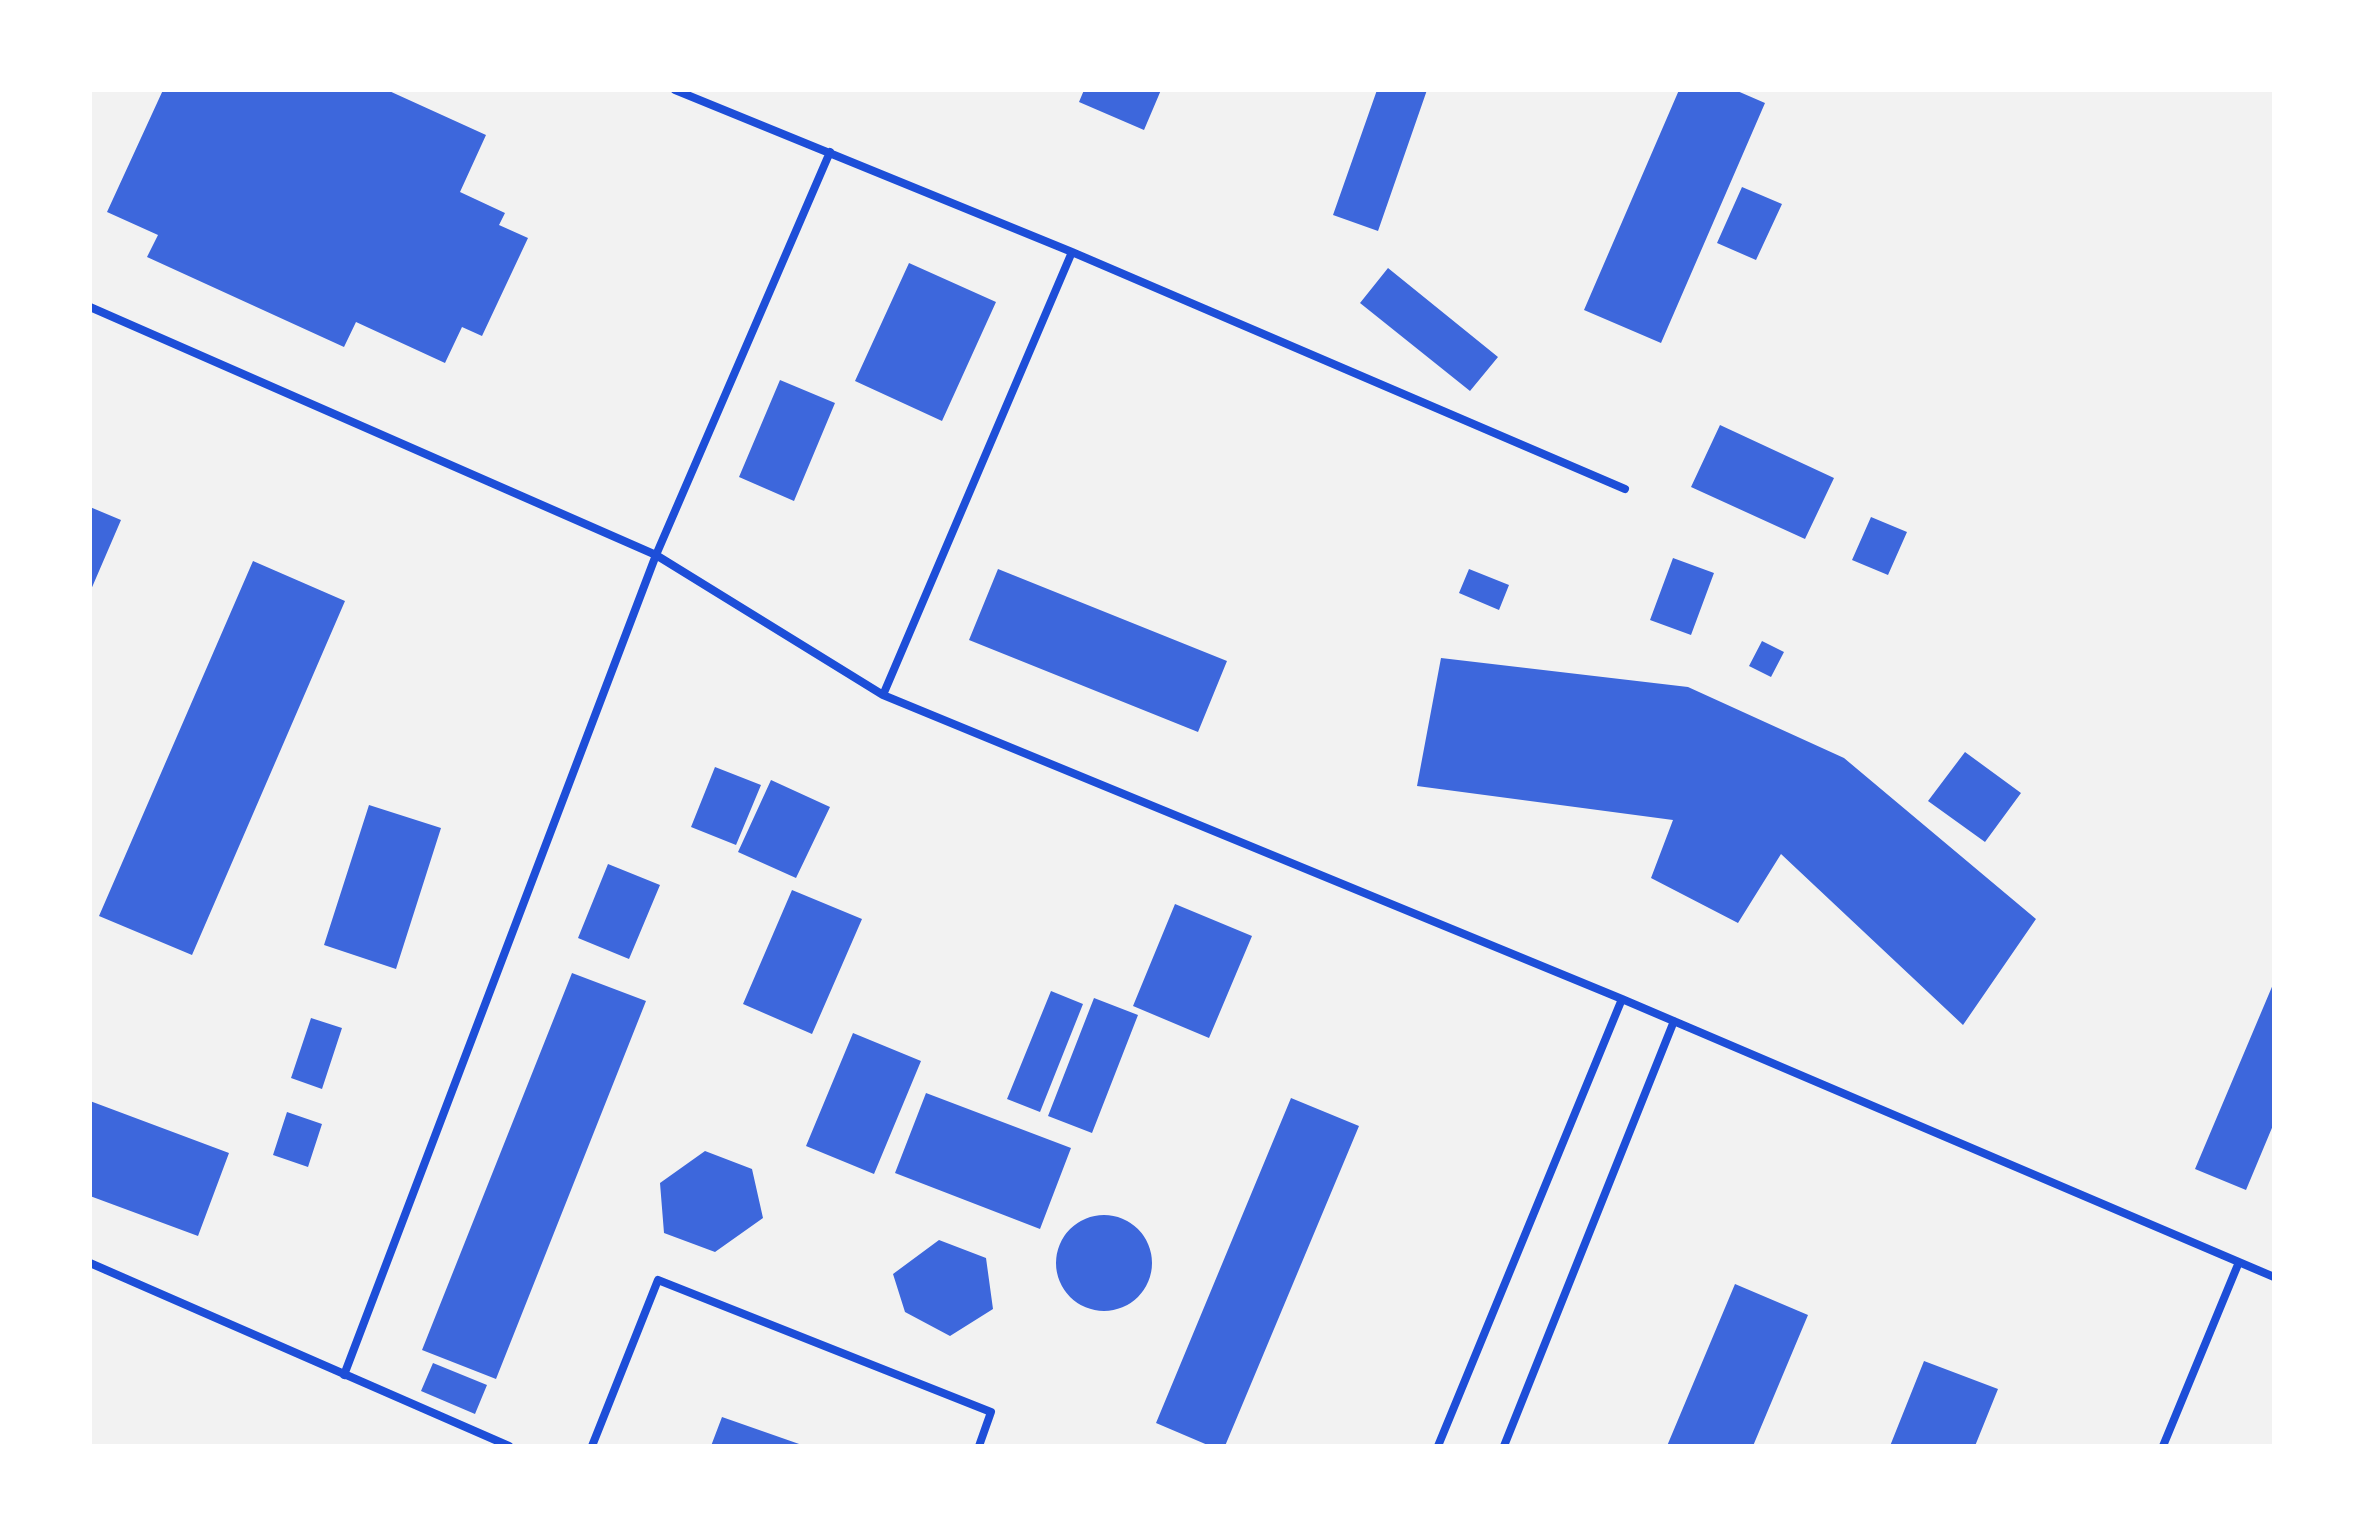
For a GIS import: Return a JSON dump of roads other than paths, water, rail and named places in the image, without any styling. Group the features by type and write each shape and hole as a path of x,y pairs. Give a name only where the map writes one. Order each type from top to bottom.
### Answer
{"lane":[{"path":"675,90 1072,252 1625,490"},
{"path":"344,1375 656,556 830,152"},
{"path":"883,695 1072,252"},
{"path":"90,307 656,556 883,695 1622,999 2274,1277"},
{"path":"1438,1446 1622,999"},
{"path":"1504,1446 1674,1021"},
{"path":"2164,1446 2239,1262"},
{"path":"90,1264 509,1446"},
{"path":"592,1446 658,1280 991,1412 978,1446"}]}
